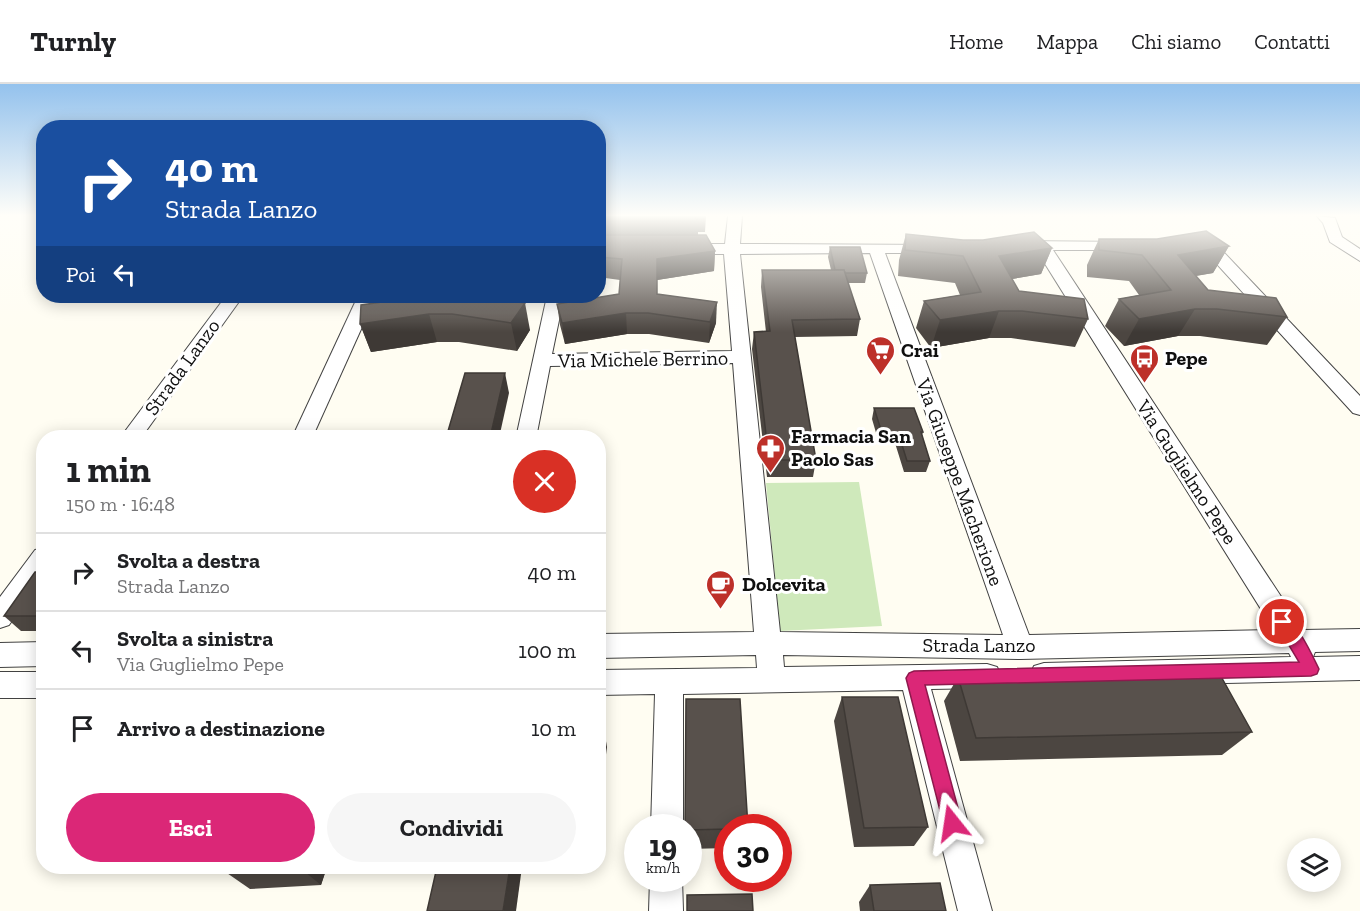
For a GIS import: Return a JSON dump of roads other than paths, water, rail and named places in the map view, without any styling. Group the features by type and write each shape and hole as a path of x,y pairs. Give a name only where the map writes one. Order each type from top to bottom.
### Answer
{"street":[{"name":"Via Michele Berrino","path":"732,255 772,681"},
{"name":"Via Giuseppe Macherione","path":"878,255 1020,646"},
{"name":"Via Guglielmo Pepe","path":"1048,255 1296,641 1311,669"},
{"path":"1217,255 1360,408"},
{"name":"Strada Lanzo","path":"136,430 229,303"},
{"path":"307,430 364,303"},
{"path":"528,430 554,303"},
{"name":"Via Michele Berrino","path":"543,360 743,357"},
{"path":"0,617 36,568"},
{"name":"Strada Lanzo","path":"606,646 767,643 1020,646 1360,640"},
{"path":"0,655 36,654"},
{"name":"Strada Lanzo","path":"606,683 1360,668"},
{"path":"914,678 975,911"},
{"path":"667,814 669,682"},
{"path":"0,685 36,685"},
{"path":"666,892 666,911"}],"place":[{"name":"Crai","path":"880,376"},
{"name":"Pepe","path":"1144,384"},
{"name":"Farmacia San Paolo Sas","path":"770,474"},
{"name":"Dolcevita","path":"721,610"}]}
